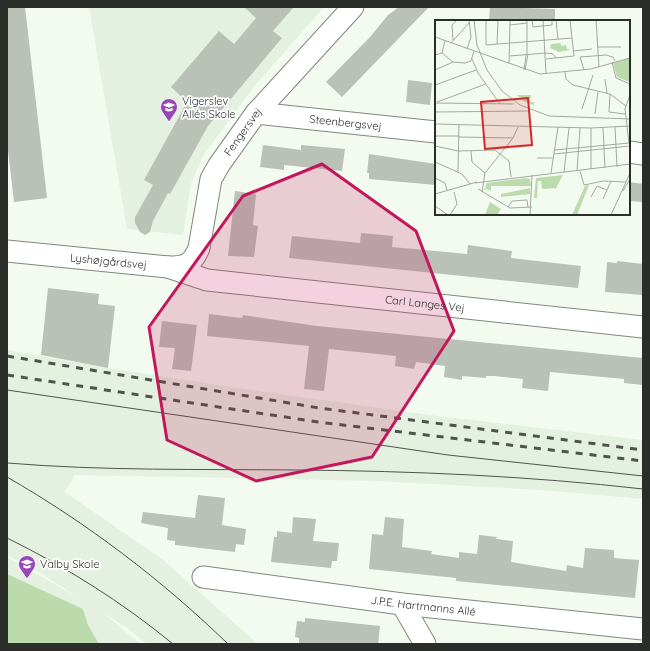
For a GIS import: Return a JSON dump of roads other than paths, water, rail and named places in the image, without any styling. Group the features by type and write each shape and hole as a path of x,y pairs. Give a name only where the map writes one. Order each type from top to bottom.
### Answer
{"street":[{"name":"Fengersvej","path":"168,267 184,267 195,259 201,238 211,179 219,165 256,113 353,7"},
{"name":"Steenbergsvej","path":"256,113 435,132"},
{"path":"630,152 643,154"},
{"name":"Lyshøjgårdsvej","path":"7,251 168,267 208,280"},
{"name":"Carl Langes Vej","path":"208,280 643,327"},
{"name":"J.P.E. Hartmanns Allé","path":"203,577 402,604 643,629"},
{"path":"402,604 425,644"}],"tram line":[{"path":"7,390 448,455 643,476"},
{"path":"7,463 43,466 152,469 428,473 600,484 643,489"},
{"path":"7,477 95,533 123,554 177,597 228,644"},
{"path":"7,538 51,561 93,586 134,614 173,644"}],"railway":[{"path":"7,356 319,408 643,450"},
{"path":"7,375 318,422 643,461"}],"place":[{"name":"Vigerslev Allés Skole","path":"169,122"},
{"name":"Valby Skole","path":"27,579"}]}
